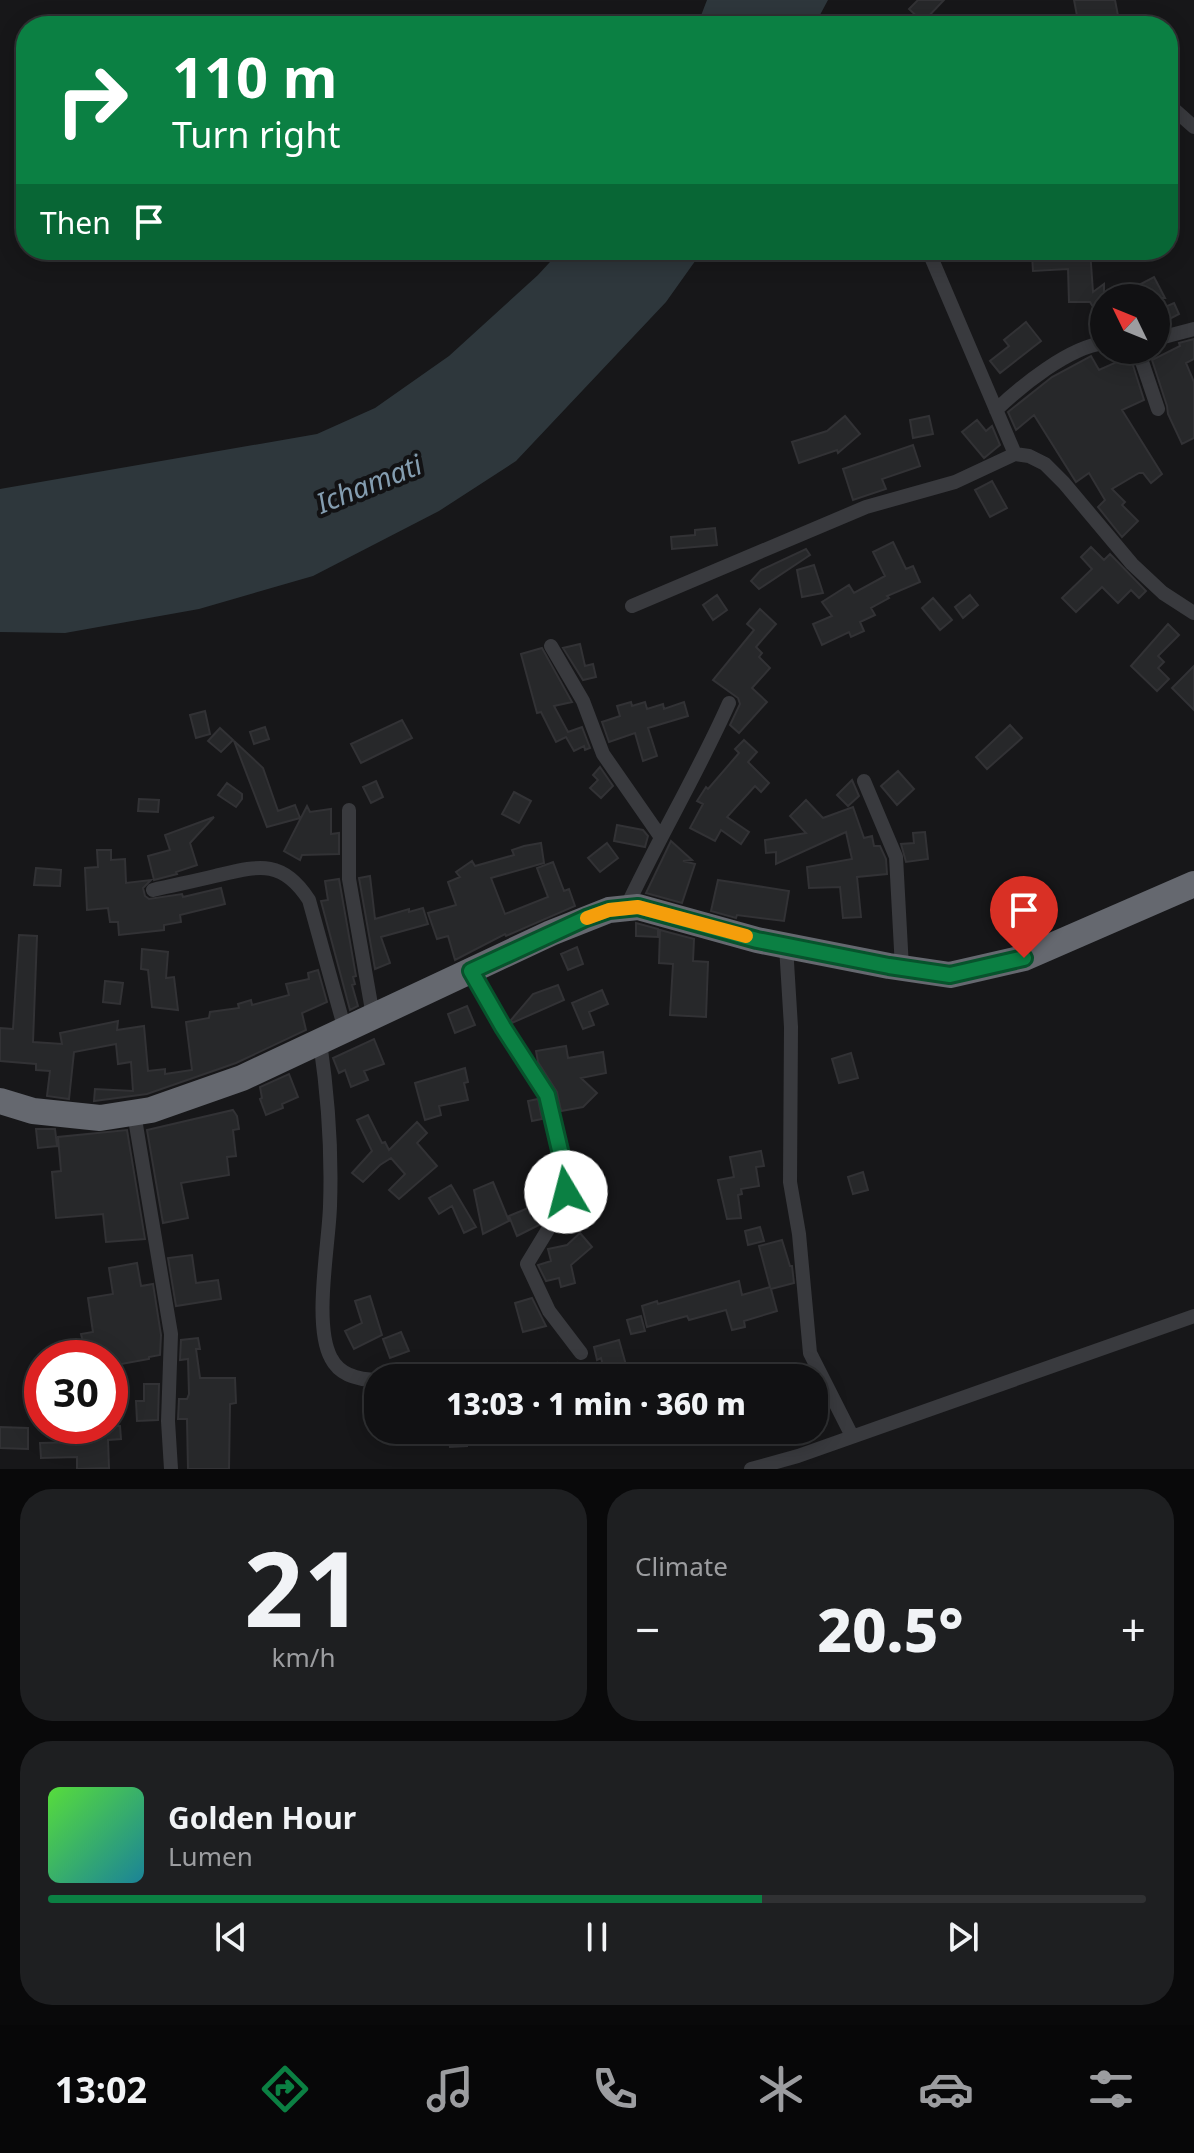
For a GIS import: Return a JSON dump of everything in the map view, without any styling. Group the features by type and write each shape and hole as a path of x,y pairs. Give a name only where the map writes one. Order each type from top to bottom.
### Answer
{"highway":[{"path":"0,1101 33,1111 86,1117 134,1113 242,1078 609,910 638,907 786,946 950,975 1024,958 1194,884"}],"street":[{"path":"1178,113 1194,127"},
{"path":"932,260 1015,454"},
{"path":"1170,335 1194,329"},
{"path":"996,410 1027,384 1090,344"},
{"path":"1143,364 1158,409"},
{"path":"632,606 866,507 946,485 1015,454 1029,456 1045,464 1132,564 1163,593 1194,613"},
{"path":"551,646 583,701 603,754 660,836"},
{"path":"626,908 729,703"},
{"path":"864,781 896,857 902,968"},
{"path":"349,810 349,879 373,1016"},
{"path":"153,890 254,867 274,868 288,876 309,900 345,1030"},
{"path":"786,946 791,1027 790,1182 799,1234 810,1353 852,1436"},
{"path":"471,971 550,1103 566,1176 566,1192 558,1213 527,1264 549,1311 581,1353"},
{"path":"320,1042 329,1102 330,1207 324,1306 327,1348 331,1359 342,1371 364,1378"},
{"path":"134,1113 171,1334 168,1421 171,1469"},
{"path":"751,1469 798,1456 1194,1316"}],"water":[{"path":"707,0 828,0 819,16 701,16"},
{"name":"Ichamati","path":"552,260 696,260 666,302 516,461 439,511 313,576 199,609 65,633 0,632 0,489 317,434 375,408 449,356"}],"building":[{"path":"918,0 944,0 929,16 917,16 909,9"},
{"path":"1074,0 1115,0 1118,16 1077,16"},
{"path":"1032,260 1091,260 1090,302 1069,302 1068,269 1033,271"},
{"path":"1154,277 1158,284 1141,284"},
{"path":"1174,303 1179,314 1170,319 1170,305"},
{"path":"1026,322 1041,341 1000,373 990,361 1009,346 1004,340"},
{"path":"1194,339 1194,359 1186,363 1194,382 1194,438 1182,444 1168,414 1153,364 1170,364 1170,351 1180,346 1179,343"},
{"path":"1090,357 1090,364 1096,364 1099,370 1112,364 1133,364 1144,400 1122,410 1162,474 1151,483 1143,473 1139,473 1112,489 1138,521 1122,537 1098,507 1105,500 1089,473 1076,482 1034,415 1016,430 1008,412 1052,377"},
{"path":"845,416 860,434 838,453 837,450 799,463 792,442 827,431"},
{"path":"929,416 933,434 913,438 910,420"},
{"path":"977,420 986,431 992,426 1000,445 984,458 962,432"},
{"path":"913,445 920,466 882,479 886,489 853,500 843,469"},
{"path":"992,481 1007,508 990,517 975,490"},
{"path":"715,528 717,545 672,549 671,537 695,535 695,530"},
{"path":"893,542 906,569 913,566 920,582 887,596 889,598 871,608 875,615 860,622 864,631 851,637 849,632 822,645 813,624 832,616 822,602 849,585 854,593 885,576 873,552"},
{"path":"1091,547 1104,560 1110,554 1146,591 1139,598 1131,590 1118,603 1102,587 1076,612 1062,598 1092,569 1081,557"},
{"path":"806,549 810,555 759,589 751,581 761,570"},
{"path":"814,565 823,593 802,597 797,570"},
{"path":"717,595 727,610 713,620 703,605"},
{"path":"970,595 978,605 963,618 955,607"},
{"path":"933,598 952,620 940,630 922,608"},
{"path":"760,609 776,624 756,647 762,653 759,657 770,668 752,688 767,702 739,733 730,725 740,704 738,698 713,680 754,630 747,624"},
{"path":"1168,624 1179,635 1158,656 1164,662 1158,668 1169,679 1157,691 1131,666"},
{"path":"580,644 585,666 593,664 596,677 583,680 563,648"},
{"path":"542,648 572,702 554,706 568,732 582,727 590,748 585,750 584,746 574,751 566,737 556,742 541,712 537,713 521,654"},
{"path":"1194,666 1194,710 1172,688"},
{"path":"631,702 632,706 645,702 647,709 663,704 664,709 684,702 688,716 648,728 657,756 643,761 635,733 609,742 602,722 620,716 617,706"},
{"path":"205,711 210,734 196,738 190,715"},
{"path":"402,720 412,738 361,763 351,744"},
{"path":"1010,725 1022,738 987,769 976,757"},
{"path":"265,727 269,739 254,744 250,732"},
{"path":"220,728 233,740 221,752 208,741"},
{"path":"744,740 757,752 748,762 769,783 761,792 755,786 727,817 749,832 741,844 721,830 715,841 690,828 703,804 697,801 706,787 708,789 739,753 735,749"},
{"path":"234,741 263,768 278,811 295,805 300,818 267,827"},
{"path":"600,767 613,786 601,798 590,788 598,780 593,775"},
{"path":"898,771 914,789 897,805 881,786"},
{"path":"852,780 859,796 848,806 837,795"},
{"path":"376,781 383,797 371,803 363,787"},
{"path":"227,783 242,794 236,807 218,795"},
{"path":"514,792 531,801 519,823 502,814"},
{"path":"139,799 159,800 158,812 138,811"},
{"path":"806,800 823,818 853,807 864,838 872,836 874,846 880,846 886,859 887,874 857,877 861,917 843,918 840,887 809,888 807,867 852,859 846,832 776,864 776,852 766,853 765,840 806,833 790,816"},
{"path":"307,806 310,812 331,809 331,834 339,833 339,854 302,855 300,860 284,851"},
{"path":"214,817 190,843 197,865 154,880 148,856 170,850 165,835"},
{"path":"617,825 643,830 648,836 645,847 614,841"},
{"path":"925,832 928,859 906,862 901,844 914,843 913,833"},
{"path":"671,841 692,860 683,861 695,864 682,903 646,893"},
{"path":"541,843 544,863 491,878 505,914 548,897 537,868 553,862 564,891 569,889 575,906 505,934 455,960 448,936 437,939 428,913 456,905 448,882 460,877 456,872 472,861 475,866 514,855 512,850"},
{"path":"607,843 618,858 600,872 588,858"},
{"path":"97,850 111,850 111,860 125,859 126,883 151,880 143,888 149,899 182,894 183,897 221,888 225,904 180,915 181,922 164,925 164,930 119,935 118,922 110,922 108,908 87,910 85,868 98,867"},
{"path":"36,868 61,870 60,886 34,885"},
{"path":"370,876 375,919 423,908 428,924 381,937 390,963 375,969 359,878"},
{"path":"339,879 356,976 352,985 358,1006 350,1010 321,901 328,900 325,881"},
{"path":"718,880 789,891 784,921 737,915 736,918 711,911"},
{"path":"636,923 658,929 658,937 636,936"},
{"path":"660,930 694,939 693,961 708,962 706,1017 670,1015 673,964 659,963"},
{"path":"19,935 37,936 33,1042 62,1044 60,1033 118,1021 117,1030 144,1026 148,1071 165,1069 165,1074 192,1070 186,1022 209,1018 210,1012 239,1008 238,1004 251,1000 252,1005 289,995 286,984 309,979 308,973 318,970 327,1002 302,1013 306,1030 236,1063 147,1094 94,1101 95,1089 133,1091 131,1062 118,1064 116,1044 74,1052 69,1099 47,1096 50,1071 36,1070 36,1064 0,1061 0,1028 13,1029"},
{"path":"577,947 583,964 568,970 561,954"},
{"path":"142,949 168,952 166,978 174,977 178,1010 152,1007 148,970 141,969"},
{"path":"105,981 123,983 120,1004 103,1002"},
{"path":"558,985 564,1000 512,1023 511,1020 533,994"},
{"path":"602,990 608,1004 589,1012 594,1025 583,1029 572,1003"},
{"path":"467,1006 475,1025 455,1033 448,1014"},
{"path":"374,1039 384,1064 364,1071 368,1080 351,1087 345,1070 339,1073 333,1058"},
{"path":"566,1046 568,1058 603,1052 606,1073 581,1078 597,1093 583,1107 561,1111 557,1092 538,1062 536,1051"},
{"path":"851,1053 858,1078 839,1083 832,1059"},
{"path":"465,1068 468,1100 439,1106 441,1115 425,1120 415,1083"},
{"path":"289,1074 298,1097 266,1115 260,1099 260,1087"},
{"path":"538,1099 542,1119 532,1121 528,1101"},
{"path":"233,1110 239,1129 233,1130 236,1156 227,1157 229,1175 181,1183 188,1218 163,1223 147,1130"},
{"path":"368,1115 382,1143 385,1142 389,1150 417,1122 427,1133 417,1143 437,1166 399,1199 389,1190 405,1174 391,1158 363,1182 352,1173 372,1151 357,1120"},
{"path":"36,1129 55,1129 57,1146 38,1148"},
{"path":"127,1130 145,1239 106,1242 103,1214 56,1218 52,1172 61,1171 58,1137"},
{"path":"761,1151 764,1166 756,1167 759,1186 741,1189 742,1194 738,1195 741,1218 727,1219 718,1180 734,1177 730,1157"},
{"path":"863,1172 868,1190 853,1194 848,1177"},
{"path":"493,1182 509,1221 483,1234 474,1190"},
{"path":"451,1185 476,1227 464,1233 452,1206 439,1214 429,1198"},
{"path":"540,1203 545,1214 539,1225 517,1236 509,1216"},
{"path":"760,1227 764,1241 748,1245 745,1231"},
{"path":"580,1233 592,1247 571,1265 575,1283 561,1287 559,1278 546,1281 538,1265 551,1261 548,1249 567,1245"},
{"path":"782,1240 792,1266 794,1283 771,1289 777,1311 744,1321 745,1327 732,1330 726,1310 647,1327 642,1306 657,1301 658,1304 739,1281 742,1295 770,1287 759,1246"},
{"path":"192,1255 196,1283 218,1280 221,1299 176,1306 168,1258"},
{"path":"137,1263 141,1286 153,1284 161,1335 160,1355 128,1363 128,1340 82,1340 81,1334 93,1332 88,1298 113,1294 109,1268"},
{"path":"370,1296 382,1335 354,1349 345,1331 362,1323 355,1301"},
{"path":"532,1298 546,1326 523,1332 515,1303"},
{"path":"641,1316 645,1331 631,1334 627,1320"},
{"path":"401,1332 409,1351 390,1358 383,1339"},
{"path":"198,1338 200,1349 196,1349 200,1378 235,1378 236,1403 230,1404 229,1469 188,1469 187,1419 178,1419 179,1399 187,1399 189,1394 188,1359 180,1360 181,1340"},
{"path":"619,1340 626,1364 602,1364 601,1358 597,1360 594,1347"},
{"path":"144,1384 159,1384 158,1420 137,1421 136,1401 144,1401"},
{"path":"0,1427 24,1428 24,1444 28,1444 28,1449 0,1448"},
{"path":"40,1444 108,1444 109,1468 77,1469 77,1457 41,1458"},
{"path":"450,1444 467,1444 467,1446 450,1447"}],"slow traffic":[{"path":"587,918 609,910 638,907 746,936"}],"route":[{"path":"566,1192 566,1176 547,1095 471,971 586,918 609,910 638,907 757,940 950,975 1024,958"}]}
